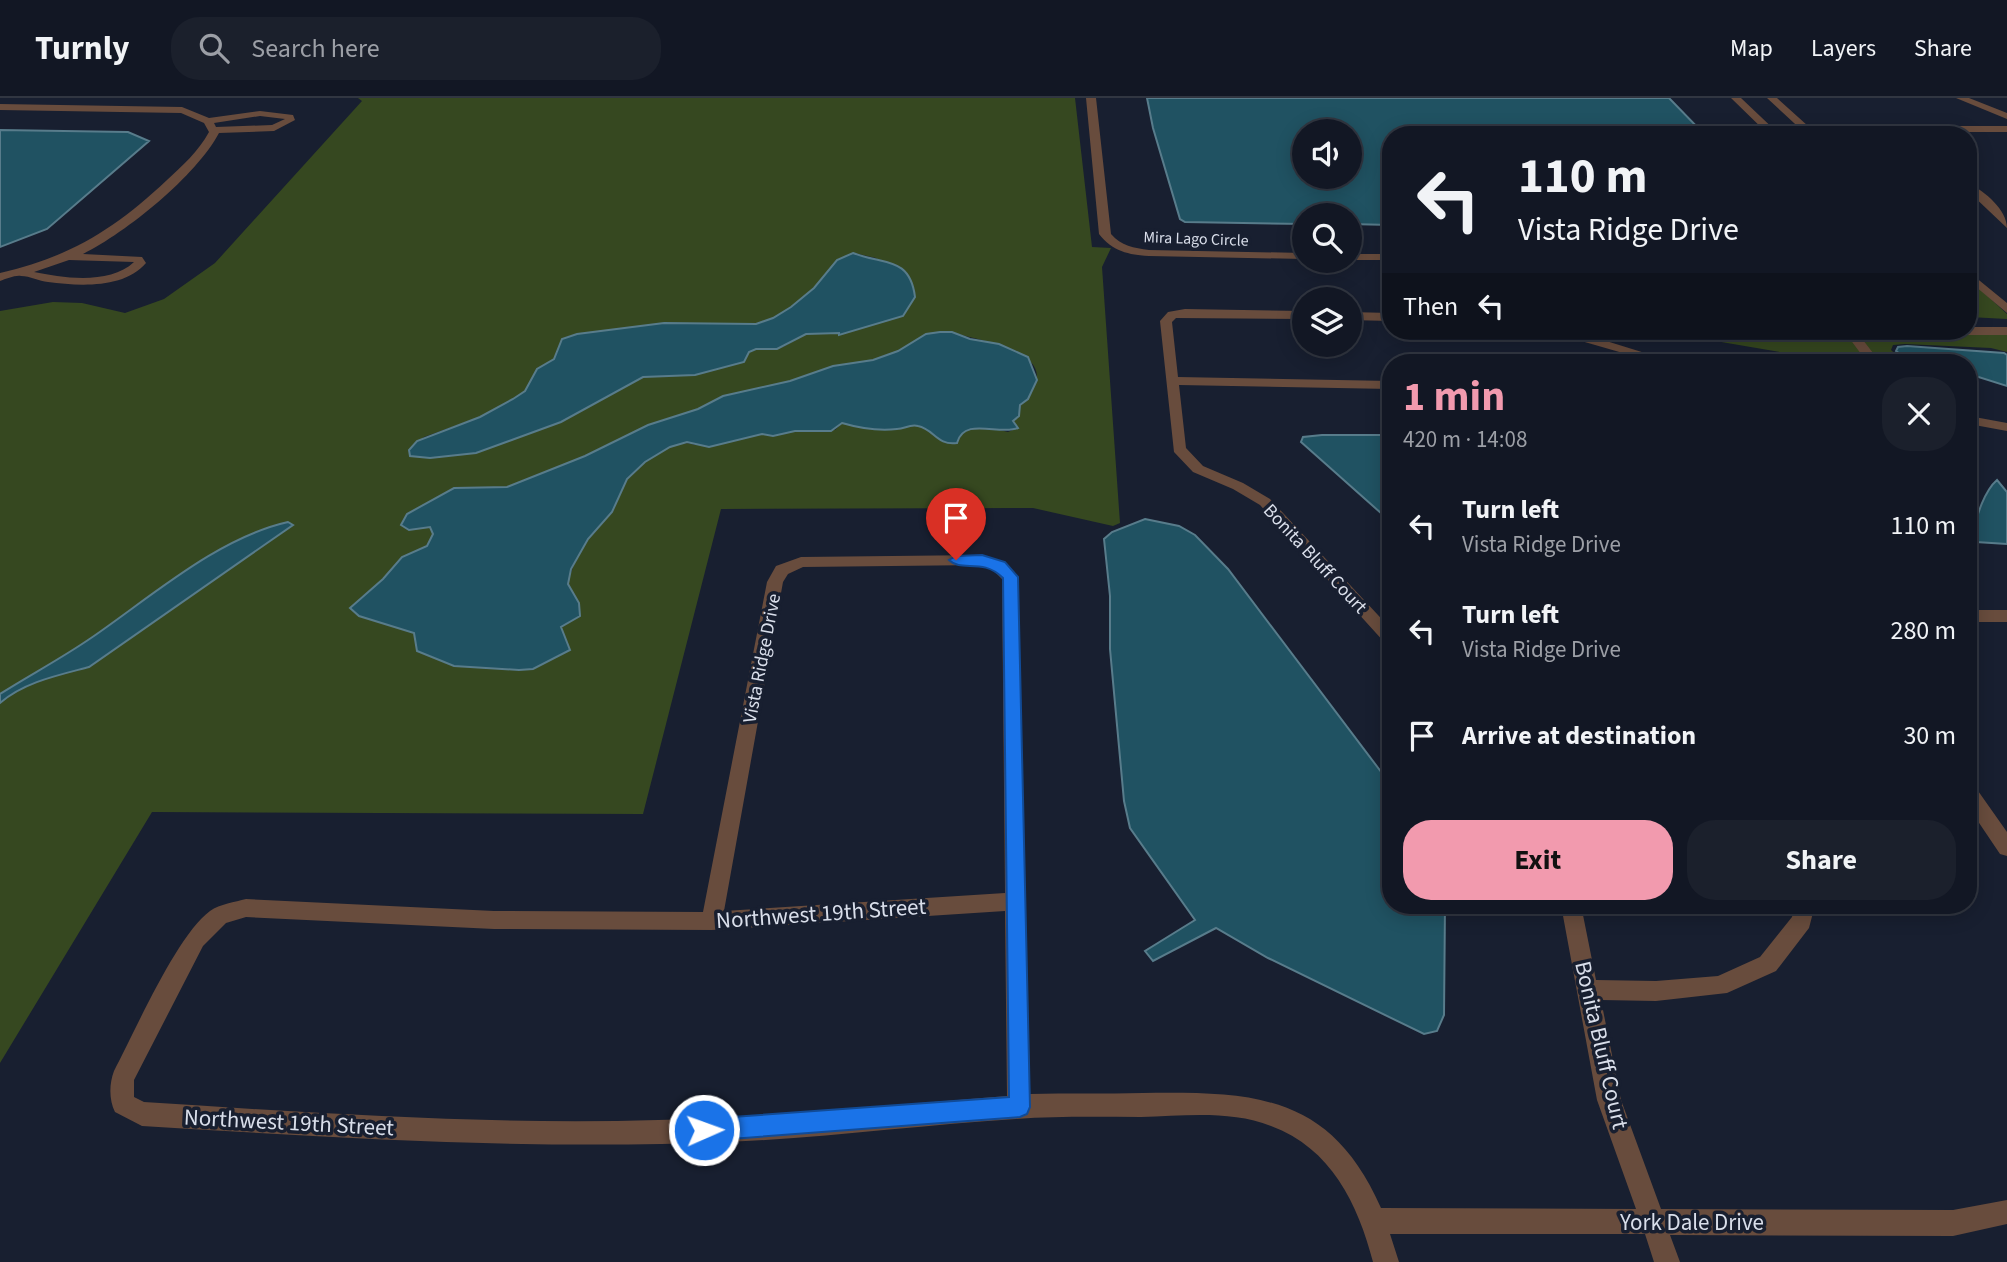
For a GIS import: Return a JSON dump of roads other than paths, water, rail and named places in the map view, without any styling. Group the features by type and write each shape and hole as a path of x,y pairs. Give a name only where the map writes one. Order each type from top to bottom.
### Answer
{"street":[{"name":"Mira Lago Circle","path":"1091,98 1105,234 1111,243 1130,251 1149,253 1292,256"},
{"path":"1736,98 1766,126"},
{"path":"1772,98 1803,126"},
{"path":"1961,98 2007,116"},
{"path":"0,107 182,110 210,126 214,132 205,149 122,226 103,239 66,257 0,277"},
{"path":"236,116 290,117 290,120 274,128 210,126 236,116"},
{"path":"1977,129 2007,129"},
{"path":"1977,194 2007,225"},
{"path":"22,272 38,278 102,280 127,275 140,264 138,260 128,258 84,260 66,257"},
{"path":"1362,257 1382,257"},
{"path":"1977,282 2007,309"},
{"name":"Bonita Bluff Court","path":"1292,315 1185,313 1172,315 1166,321 1179,449 1198,469 1238,486 1265,502 1382,629"},
{"path":"1362,316 1382,317"},
{"path":"1977,320 2007,321"},
{"path":"1977,331 2007,331"},
{"path":"1592,340 1640,354"},
{"path":"1857,340 1868,354"},
{"path":"1172,381 1382,385"},
{"path":"1977,421 2007,427"},
{"name":"Vista Ridge Drive","path":"712,921 775,583 782,570 801,562 982,560 999,566 1010,577 1020,1107"},
{"path":"1977,616 2007,616"},
{"path":"1977,805 2007,848"},
{"name":"Northwest 19th Street","path":"1016,901 712,921 494,920 246,908 219,916 196,939 122,1079 123,1104 142,1114 362,1128 600,1133 730,1130 1020,1107 1224,1104 1265,1111 1290,1121 1335,1155 1358,1186 1376,1221 1386,1262"},
{"name":"Bonita Bluff Court","path":"1573,914 1609,1100 1667,1262"},
{"path":"1588,990 1656,991 1719,986 1768,964 1802,921 1803,914"},
{"name":"York Dale Drive","path":"1376,1221 1953,1223 2007,1212"}],"water":[{"path":"1147,98 1669,98 1696,126 1382,126 1382,225 1362,224 1362,203 1292,203 1292,224 1185,222 1180,219 1153,128"},
{"path":"0,130 128,132 149,141 47,229 0,247"},
{"path":"853,253 893,264 907,275 915,297 903,316 839,335 806,334 777,349 756,349 749,352 744,362 695,375 643,377 561,422 476,453 430,458 410,456 409,450 417,441 480,417 525,391 537,369 554,359 562,339 577,334 664,323 756,324 791,307 814,288 837,260"},
{"path":"952,332 970,339 999,344 1028,357 1037,380 1028,399 1020,405 1019,416 1013,421 1018,428 975,428 961,435 957,443 950,443 918,426 883,430 842,423 831,431 795,431 773,436 762,434 709,447 687,442 670,447 645,462 627,479 612,512 588,539 571,569 568,584 579,603 580,616 561,627 570,650 533,669 454,666 417,651 414,633 359,616 350,608 383,579 402,557 427,546 433,534 430,527 409,530 401,525 407,514 454,488 507,487 585,456 648,425 698,409 723,396 790,381 833,366 873,360 898,351 926,334"},
{"path":"1898,347 2004,353 2007,355 2007,386 1977,377 1977,354 1900,354 1896,351"},
{"path":"1382,435 1382,514 1301,442 1303,437"},
{"path":"1997,480 2007,492 2007,544 1977,542 1977,518 1992,485"},
{"path":"1145,519 1179,526 1195,535 1228,569 1382,773 1382,914 1445,914 1444,1015 1437,1031 1424,1034 1268,958 1216,928 1153,961 1145,951 1195,920 1130,828 1124,801 1110,649 1110,596 1104,539 1112,532"},
{"path":"288,522 293,525 89,667 31,684 0,703 0,694 80,645 210,555 262,530"}]}
